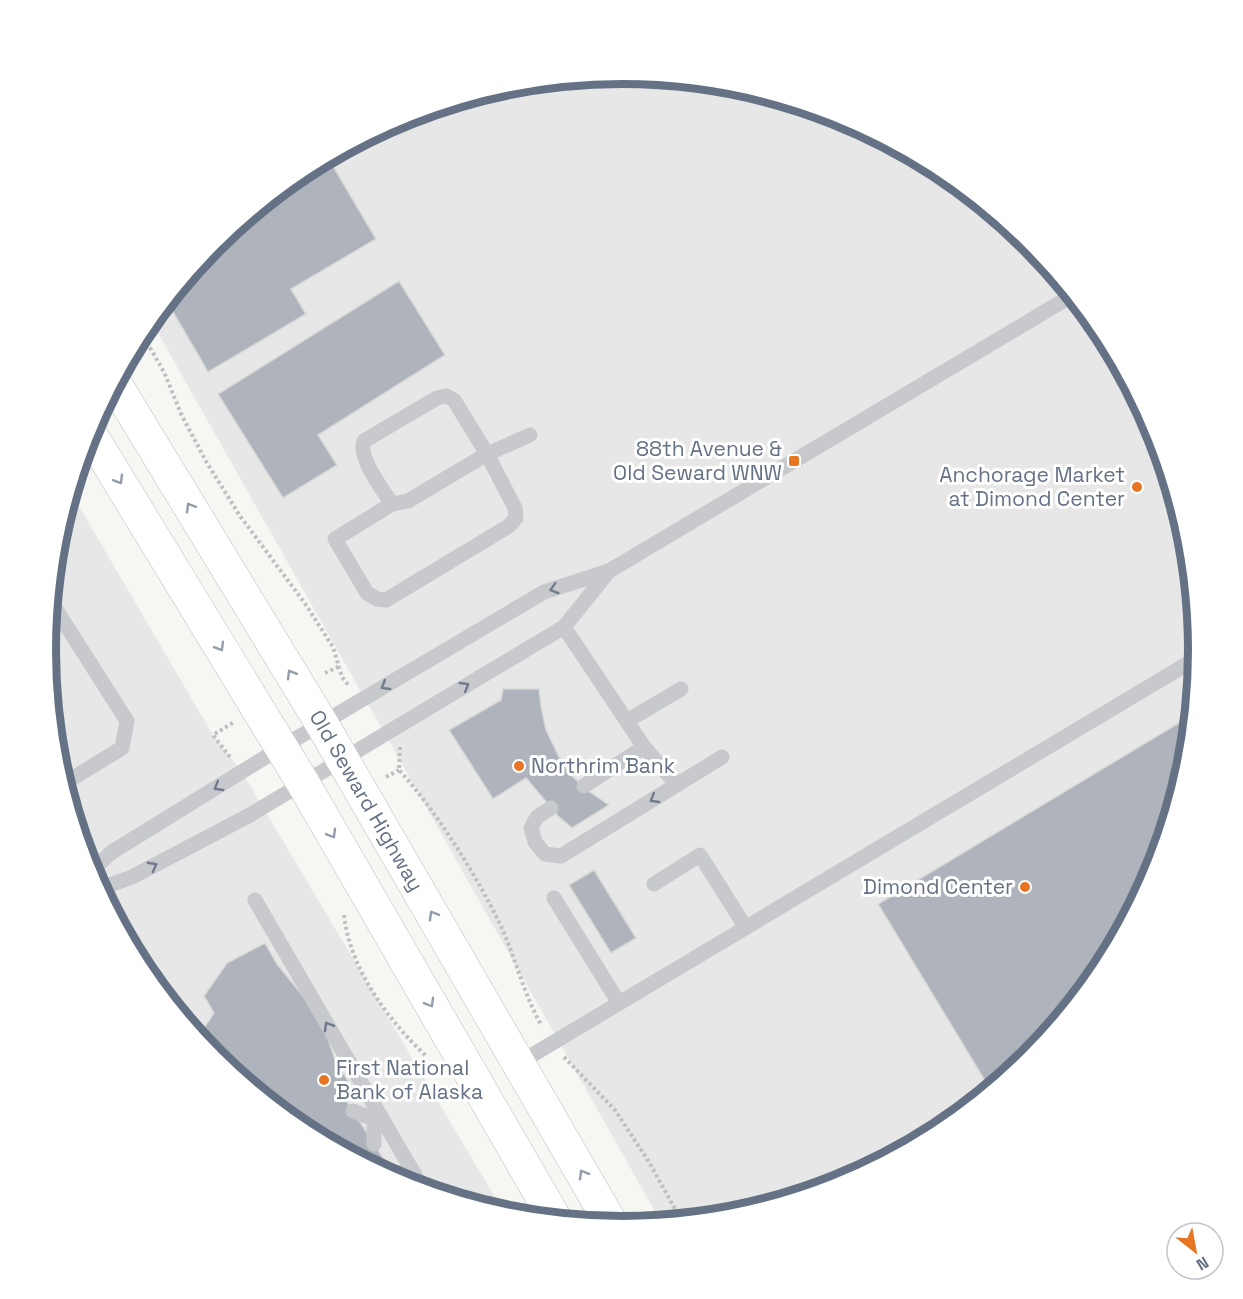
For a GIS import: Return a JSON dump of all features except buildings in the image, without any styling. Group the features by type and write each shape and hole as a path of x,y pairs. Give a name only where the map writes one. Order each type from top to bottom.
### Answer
{"main road":[{"name":"Old Seward Highway","path":"119,390 322,724 606,1215"},
{"path":"96,442 282,747 550,1211"},
{"path":"530,1176 561,1212"}],"lane":[{"path":"98,864 112,852 282,747 544,592 609,571 1066,299"},
{"path":"392,504 363,457 364,441 437,398 446,396 454,400 487,454 515,508 516,518 509,526 386,600 377,599 367,593 335,539 392,504 408,501 487,454 530,435"},
{"path":"108,886 132,877 250,815 564,627 609,571"},
{"path":"57,611 127,721 122,748 71,779"},
{"path":"564,627 644,747 677,785"},
{"path":"519,1064 1187,664"},
{"path":"627,721 681,689"},
{"path":"584,786 644,747"},
{"path":"551,808 537,817 531,828 535,842 545,854 561,856 722,758"},
{"path":"654,884 700,855 746,928"},
{"path":"554,898 620,1003"},
{"path":"255,900 377,1118 416,1176"},
{"path":"353,1111 377,1118"},
{"path":"374,1144 377,1118"},
{"path":"404,1171 411,1167"}],"path":[{"path":"147,342 164,372 182,416 207,463 240,516 328,638 342,677"},
{"path":"400,746 399,771 430,806 500,924 530,1006"},
{"path":"563,1055 615,1110 649,1162 677,1213"}],"shaded area":[{"name":"Dimond Center","path":"622,83 695,88 732,94 768,103 838,127 872,142 936,179 966,200 1022,249 1071,305 1092,335 1112,366 1144,433 1168,503 1177,539 1183,576 1188,649 1183,723 1177,760 1168,796 1144,866 1112,933 1092,964 1071,994 1022,1050 966,1099 904,1140 872,1157 838,1172 768,1196 732,1205 657,1214 155,329 196,276 248,224 307,179 371,142 440,114 511,94 548,88"},
{"path":"76,501 213,735 242,772 498,1202 440,1185 371,1157 338,1140 277,1099 221,1050 196,1023 172,994 131,932 114,900 86,831 66,760 60,723 57,687 57,612 66,539"}],"place":[{"name":"88th Avenue & Old Seward WNW","path":"794,461"},
{"name":"Anchorage Market at Dimond Center","path":"1137,487"},
{"name":"Northrim Bank","path":"519,766"},
{"name":"Dimond Center","path":"1025,887"},
{"name":"First National Bank of Alaska","path":"324,1080"}]}
